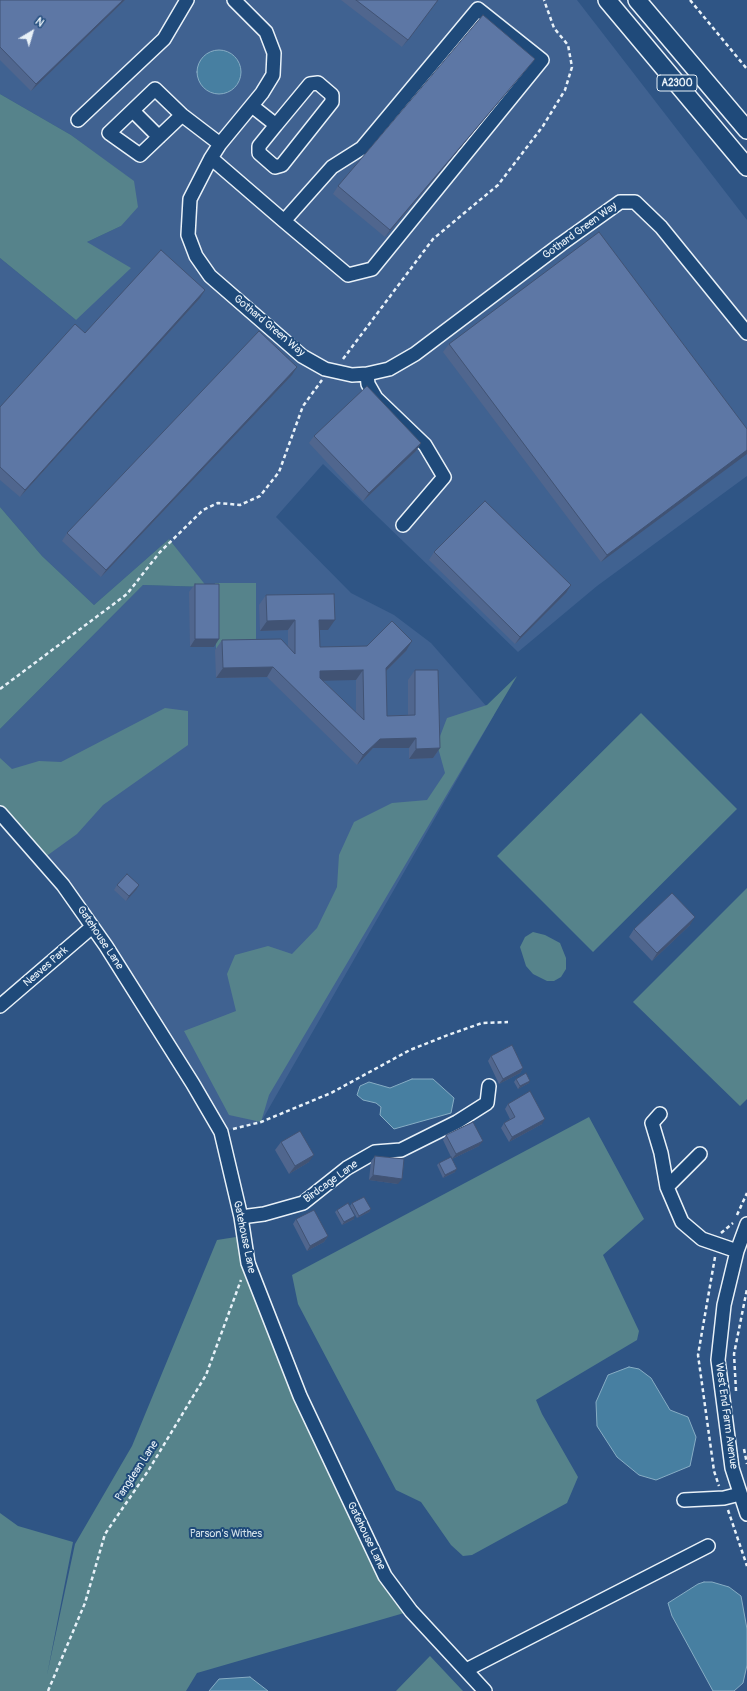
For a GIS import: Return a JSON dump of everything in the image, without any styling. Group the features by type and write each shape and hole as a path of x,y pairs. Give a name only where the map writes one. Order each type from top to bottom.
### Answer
{"main road":[{"name":"A2300","path":"607,0 747,167"},
{"name":"A2300","path":"637,0 747,130"}],"street":[{"path":"78,120 164,39 187,0"},
{"name":"Gothard Green Way","path":"234,0 266,32 274,53 273,75 252,106 220,144 211,158 190,199 188,235 196,256 210,276 302,356 325,369 352,375 367,374 389,369 415,354 561,244 620,202 635,202 661,227 747,333"},
{"path":"211,158 284,221 348,275 372,269 542,60 478,9 362,148 332,167 284,221"},
{"path":"318,83 332,95 332,102 282,165 275,167 259,153 259,146 276,125 310,84 318,83"},
{"path":"182,115 140,155 109,133 155,89 182,115 220,144"},
{"path":"252,106 276,125"},
{"path":"133,111 159,137"},
{"path":"367,374 368,384 376,398 425,445 444,477 403,525"},
{"name":"Gatehouse Lane","path":"0,813 63,885 92,927 193,1084 221,1132 241,1217 248,1263 300,1396 385,1576 411,1610 485,1691"},
{"name":"Neaves Park","path":"0,1006 92,927"},
{"name":"Birdcage Lane","path":"241,1217 264,1214 303,1203 347,1168 374,1152 402,1150 457,1122 487,1103 489,1086"},
{"path":"660,1114 652,1123 661,1153 667,1187 682,1222 702,1239 737,1251"},
{"path":"667,1187 700,1154"},
{"name":"West End Farm Avenue","path":"747,1224 737,1251 724,1304 718,1360 732,1468 747,1514"},
{"path":"684,1500 724,1498 740,1494"},
{"path":"466,1670 708,1546"}],"path":[{"path":"690,0 747,69"},
{"path":"221,1132 261,1122 330,1093 410,1050 448,1035 482,1023 508,1022"},
{"name":"Pangdean Lane","path":"48,1691 85,1603 105,1534 148,1471 206,1375 248,1263"},
{"path":"737,1399 734,1354 747,1289"},
{"path":"742,1443 747,1464"}],"shaded area":[{"path":"0,0 577,0 747,220 747,476 597,586 518,652 323,464 276,517 351,593 394,615 431,643 494,715 261,1122 221,1132 106,946 0,813 0,729 143,585 206,587 169,539 94,605 42,556 0,507 0,258 76,320 87,242 121,226 133,181 71,135 0,94"},
{"path":"215,50 223,50 235,56 241,68 241,76 235,88 223,94 215,94 203,88 197,76 197,68 203,56"},
{"path":"412,1079 433,1079 454,1098 451,1113 394,1129 380,1115 381,1107 376,1103 363,1100 357,1095 360,1086 369,1082 390,1088"},
{"path":"629,1367 639,1369 651,1378 670,1410 688,1417 696,1437 690,1466 656,1480 639,1475 617,1457 597,1426 596,1402 608,1375"},
{"path":"712,1582 729,1587 741,1596 747,1629 747,1665 743,1683 734,1691 713,1691 672,1616 668,1603 698,1584"},
{"path":"250,1677 268,1691 209,1691 219,1679"}],"green space":[{"path":"0,94 71,135 134,181 138,207 121,226 87,242 131,268 76,320 0,258"},
{"path":"0,507 42,556 94,605 169,539 207,587 143,585 0,729"},
{"path":"215,583 256,583 256,649 216,649"},
{"path":"517,676 269,1095 261,1122 229,1115 184,1031 236,1011 227,974 235,955 268,946 292,954 317,928 337,887 339,855 354,822 392,803 427,800 445,773 437,744 447,718 487,705"},
{"path":"165,708 188,711 188,745 103,805 77,834 41,860 0,813 0,758 12,769 39,761 61,762"},
{"path":"641,713 737,809 593,952 497,856"},
{"path":"747,888 747,1099 740,1106 633,1002"},
{"path":"533,932 545,935 560,943 566,958 566,969 561,977 554,981 547,981 533,974 526,966 520,947 525,937"},
{"path":"589,1117 644,1219 603,1255 639,1331 637,1340 536,1400 542,1414 578,1477 567,1503 472,1555 463,1556 451,1545 421,1502 396,1490 298,1304 292,1275"},
{"name":"Parson's Withes","path":"236,1237 240,1252 385,1576 411,1611 197,1673 186,1691 0,1691 0,1513 18,1526 73,1542 47,1675 75,1544 132,1446 217,1240"},
{"path":"430,1656 463,1691 396,1691"}],"building":[{"path":"0,0 123,0 36,84 0,47"},
{"path":"356,0 438,0 408,40"},
{"path":"483,15 535,59 390,230 338,186"},
{"path":"599,232 747,429 747,450 607,555 449,344"},
{"path":"161,250 205,290 25,490 0,467 0,407 75,324 85,333"},
{"path":"259,331 297,367 106,570 67,533"},
{"path":"367,386 421,443 369,493 314,436"},
{"path":"485,501 571,585 520,637 434,552"},
{"path":"195,584 219,584 219,639 195,639"},
{"path":"334,594 335,620 319,620 320,647 367,646 392,621 412,641 386,668 387,716 415,715 415,670 438,670 440,748 416,749 416,738 380,739 363,755 273,667 223,668 222,640 281,639 295,654 295,620 267,621 266,595","holes":["363,670 364,720 320,678 320,671"]},
{"path":"127,874 139,885 129,896 117,885"},
{"path":"672,893 695,917 657,953 634,929"},
{"path":"512,1045 523,1068 503,1079 491,1056"},
{"path":"526,1073 530,1081 520,1086 516,1079"},
{"path":"530,1091 545,1119 512,1137 504,1123 515,1117 508,1104"},
{"path":"473,1122 483,1141 456,1154 446,1135"},
{"path":"300,1131 314,1155 295,1166 281,1142"},
{"path":"375,1156 404,1159 402,1179 373,1175"},
{"path":"451,1157 457,1169 445,1175 439,1163"},
{"path":"364,1197 371,1209 359,1216 352,1203"},
{"path":"348,1203 355,1216 344,1222 337,1210"},
{"path":"314,1210 328,1236 310,1246 296,1219"}]}
